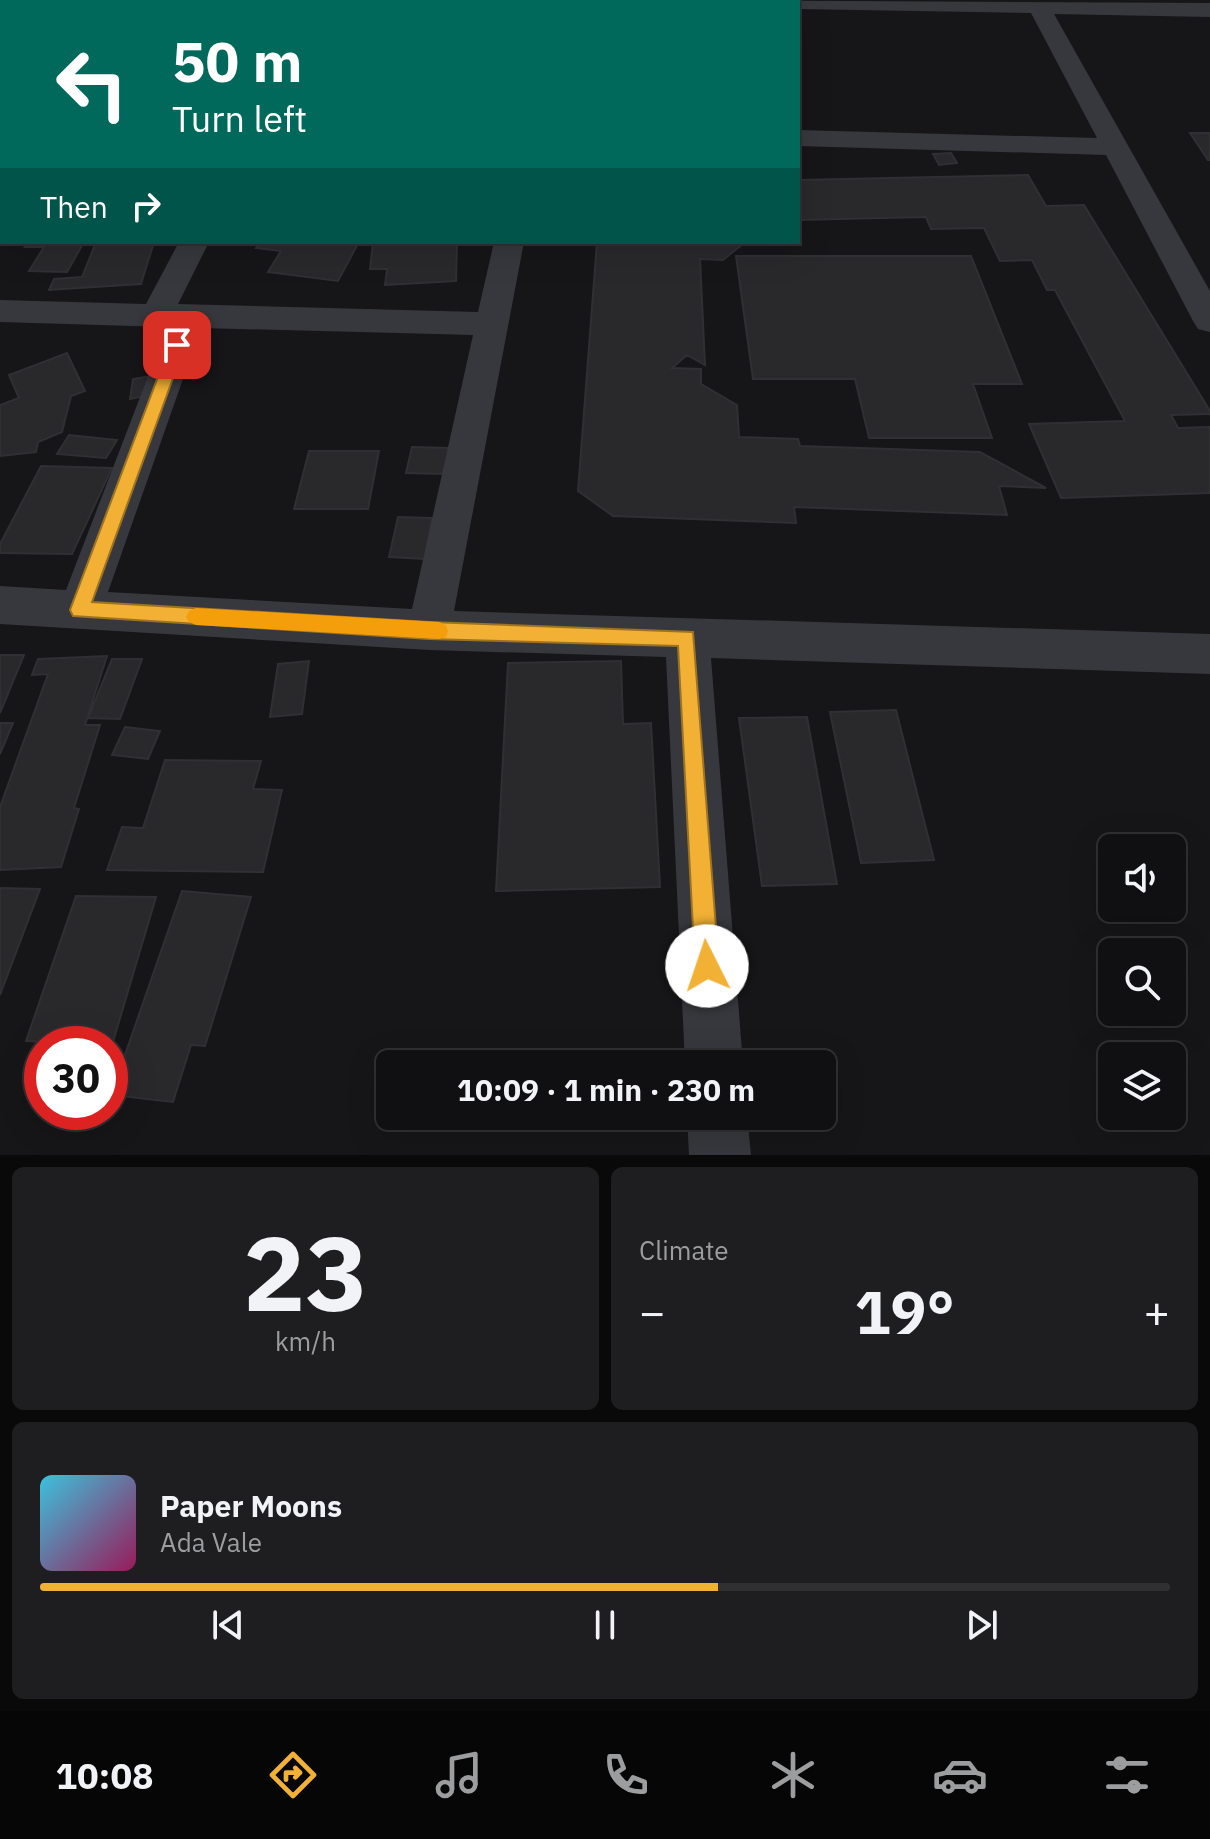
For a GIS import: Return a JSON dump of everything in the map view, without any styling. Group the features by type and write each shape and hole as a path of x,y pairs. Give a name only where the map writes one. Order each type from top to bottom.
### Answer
{"street":[{"path":"800,2 1210,10"},
{"path":"1039,7 1210,321"},
{"path":"800,138 1117,147"},
{"path":"80,610 193,244"},
{"path":"429,630 509,244"},
{"path":"0,311 492,324"},
{"path":"0,605 429,630 1210,654"},
{"path":"687,638 713,1050"},
{"path":"718,1130 720,1155"}],"building":[{"path":"1190,133 1210,133 1210,160 1208,160"},
{"path":"951,153 957,163 939,165 933,154"},
{"path":"1028,175 1046,206 1084,205 1210,411 1210,414 1171,415 1178,428 1210,427 1210,493 1061,498 1029,424 1125,421 1055,290 1047,290 1032,260 1000,261 984,228 931,229 926,217 800,220 800,180"},
{"path":"27,244 83,244 67,272 29,271 44,247 25,247"},
{"path":"95,244 153,244 141,284 49,290 54,279 82,277"},
{"path":"259,244 358,244 338,281 268,272 281,251 256,248"},
{"path":"373,244 457,244 456,281 385,285 387,269 370,269"},
{"path":"597,244 743,244 723,260 700,259 705,365 687,355 672,368 701,369 701,384 737,405 739,437 798,439 800,446 980,452 1046,488 999,486 1007,515 794,507 796,523 613,516 578,491"},
{"path":"736,256 971,256 1022,384 973,384 992,438 869,438 855,379 753,379"},
{"path":"67,353 85,391 71,396 62,432 38,442 36,452 0,456 0,405 19,398 9,375"},
{"path":"157,375 155,394 130,399 133,379"},
{"path":"69,435 117,440 106,458 57,454"},
{"path":"412,447 450,448 445,474 406,473"},
{"path":"309,451 379,451 368,509 294,509"},
{"path":"41,466 112,468 72,554 0,553 0,544"},
{"path":"398,517 432,518 425,559 389,557"},
{"path":"0,655 24,655 0,713"},
{"path":"107,656 85,725 100,725 74,808 79,809 61,867 0,870 0,807 48,674 32,675 38,659"},
{"path":"112,659 142,659 120,719 88,718"},
{"path":"309,661 302,714 270,717 278,664"},
{"path":"621,661 623,724 651,723 660,887 496,891 508,663"},
{"path":"896,710 934,860 861,863 830,712"},
{"path":"807,717 837,884 762,886 739,718"},
{"path":"0,723 13,723 0,754"},
{"path":"125,727 160,731 148,759 112,755"},
{"path":"165,760 261,761 253,789 282,790 263,872 107,870 122,827 143,828"},
{"path":"0,888 40,889 0,995"},
{"path":"182,891 251,897 205,1046 191,1045 173,1102 128,1097 128,1046"},
{"path":"76,896 156,897 118,1026 31,1026"}],"slow traffic":[{"path":"196,617 439,631"}],"route":[{"path":"177,345 80,610 429,630 687,638 707,966"}]}
